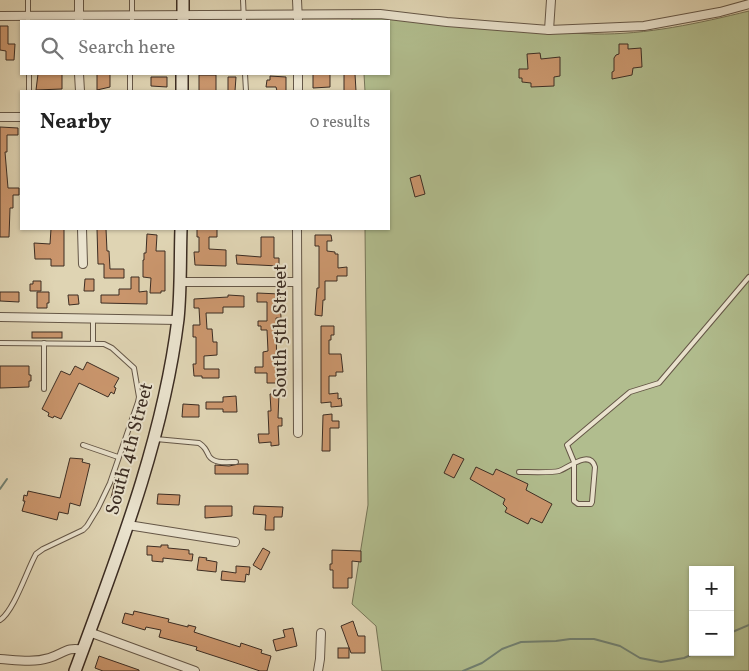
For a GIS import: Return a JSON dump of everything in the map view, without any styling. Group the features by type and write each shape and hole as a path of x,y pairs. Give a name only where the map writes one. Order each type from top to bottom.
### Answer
{"main road":[{"path":"183,0 183,18"},
{"path":"182,75 182,90"},
{"name":"South 4th Street","path":"75,671 128,525 154,438 178,320 180,230"}],"street":[{"path":"79,0 79,18"},
{"path":"297,0 298,18"},
{"path":"549,30 551,0"},
{"path":"0,16 28,18 298,18 380,14 447,22 549,30 644,26 720,12 749,4"},
{"path":"80,75 80,90"},
{"path":"298,75 298,90"},
{"path":"0,117 20,117"},
{"path":"82,230 83,264"},
{"name":"South 5th Street","path":"297,230 298,433"},
{"path":"180,282 297,282"},
{"path":"0,317 178,320"},
{"path":"128,525 235,542"},
{"path":"89,632 196,671"},
{"path":"318,671 320,633"},
{"path":"0,659 31,661 49,658 73,648 83,650"}],"lane":[{"path":"28,0 28,18"},
{"path":"132,0 132,18"},
{"path":"244,0 244,17"},
{"path":"29,75 29,90"},
{"path":"130,75 130,90"},
{"path":"246,75 246,90"},
{"path":"519,472 558,472 574,462 588,460 593,462 595,465 592,502 587,505 578,504 574,501 574,462 567,445 630,392 659,383 749,277"},
{"path":"93,319 93,344"},
{"path":"0,343 104,344 112,348 129,364 136,374 139,397 110,482 87,526 83,530 36,554 13,604 5,617 0,620"},
{"path":"44,343 44,388"},
{"path":"154,438 199,443 204,446 214,461 236,462"},
{"path":"83,445 118,457"}],"green space":[{"path":"749,11 749,671 382,671 376,626 352,604 368,505 365,230 390,230 390,90 365,90 364,75 390,75 390,20 352,20 352,17 595,34 634,33 692,24"}],"building":[{"path":"0,26 8,26 8,44 15,44 14,60 6,60 6,51 0,50"},
{"path":"619,44 628,44 628,49 641,48 642,67 633,68 632,75 612,79 614,58 619,54"},
{"path":"540,53 541,59 560,57 560,76 554,77 554,86 531,87 531,83 522,82 522,78 519,78 519,69 528,69 527,54"},
{"path":"38,75 62,75 62,89 36,90"},
{"path":"97,75 110,75 110,87 97,90"},
{"path":"199,75 216,75 216,90 199,90"},
{"path":"313,75 330,75 330,87 313,88"},
{"path":"344,75 355,75 356,90 344,90"},
{"path":"270,76 286,77 286,90 266,87 267,80 270,80"},
{"path":"151,77 167,77 167,87 151,86"},
{"path":"228,77 236,77 235,90 228,90"},
{"path":"0,127 18,128 18,135 7,135 7,152 5,152 8,188 19,188 19,195 13,195 13,208 10,208 9,237 0,237"},
{"path":"420,175 425,194 415,197 410,178"},
{"path":"51,230 64,230 64,266 51,266 51,259 35,259 34,243 50,244"},
{"path":"97,230 106,230 110,269 124,269 124,278 104,278 104,264 98,264"},
{"path":"197,230 217,230 217,237 209,237 209,249 226,250 226,266 195,265 194,252 199,252 199,237 197,237"},
{"path":"147,234 157,235 156,251 165,251 165,291 161,291 161,293 150,293 151,278 143,277 143,260 144,253 146,253"},
{"path":"315,235 331,235 332,241 327,241 327,251 338,254 338,268 347,267 347,276 337,276 337,281 325,281 325,300 323,300 322,316 315,315 317,288 319,288 319,246 315,246"},
{"path":"261,237 274,237 274,258 279,258 279,266 237,264 236,255 261,257"},
{"path":"131,277 139,277 139,292 147,291 147,304 101,303 101,295 119,295 119,289 131,289"},
{"path":"85,279 94,279 94,291 84,291"},
{"path":"33,281 41,281 41,291 30,291 30,284 33,284"},
{"path":"0,292 19,292 19,302 0,301"},
{"path":"37,292 49,292 47,308 37,308"},
{"path":"257,293 280,294 281,318 276,318 277,383 267,383 267,373 255,373 255,367 263,367 263,352 268,351 267,330 261,330 261,326 258,326 258,321 267,321 267,302 257,302"},
{"path":"68,295 78,295 79,304 69,305"},
{"path":"228,295 244,296 244,307 223,307 223,313 206,313 207,329 212,329 213,342 217,342 217,355 204,356 204,369 219,369 219,378 194,376 193,364 196,364 196,337 193,337 193,325 200,325 199,308 194,308 194,299 228,297"},
{"path":"321,326 334,326 334,335 331,335 331,340 329,340 329,354 341,354 343,372 336,372 336,376 329,376 329,394 338,393 338,399 341,398 342,406 331,407 331,402 321,403"},
{"path":"32,332 62,332 62,338 32,338"},
{"path":"87,362 119,378 114,387 116,388 114,394 111,392 108,397 79,383 61,419 48,416 49,413 42,409 61,371 70,375 75,366 83,370"},
{"path":"0,366 29,366 31,381 29,381 29,387 0,388"},
{"path":"270,394 279,394 278,418 282,418 282,426 278,426 279,445 271,446 271,442 259,443 258,434 269,434 268,411 271,411"},
{"path":"236,396 237,412 223,412 223,409 206,409 206,402 223,402 223,397"},
{"path":"183,404 199,405 199,417 182,417"},
{"path":"332,414 332,421 339,421 339,428 330,428 330,451 322,451 323,415"},
{"path":"453,454 464,459 454,478 444,473"},
{"path":"70,458 83,459 82,462 90,464 80,506 70,503 68,514 59,512 57,520 22,511 25,501 23,501 24,495 27,496 28,491 60,498"},
{"path":"248,464 248,474 215,474 215,465 229,466"},
{"path":"476,467 493,475 496,469 528,484 526,490 552,504 542,523 531,518 528,524 505,512 507,508 503,504 505,499 470,479"},
{"path":"115,481 121,482 118,499 111,498"},
{"path":"158,494 180,495 179,505 157,504"},
{"path":"205,506 232,506 232,516 205,518"},
{"path":"254,506 283,507 282,517 274,517 274,530 265,530 266,515 253,514"},
{"path":"161,545 168,545 168,548 189,550 189,554 193,554 192,561 163,558 163,562 152,561 152,555 147,555 147,546 161,547"},
{"path":"263,548 270,552 261,570 253,565"},
{"path":"332,550 361,551 361,562 352,561 352,578 348,578 348,588 333,588 333,570 330,570"},
{"path":"199,557 217,562 216,572 197,570"},
{"path":"236,566 250,567 249,575 246,574 245,582 221,580 222,571 236,573"},
{"path":"134,611 169,619 168,622 196,627 194,632 240,647 241,643 262,650 261,653 271,656 267,671 260,671 196,650 197,647 159,637 161,630 146,627 145,630 122,623 125,613 133,615"},
{"path":"353,621 358,636 365,636 365,653 351,653 341,626"},
{"path":"293,628 297,646 276,651 273,640 285,637 283,630"},
{"path":"338,648 349,648 349,658 338,658"},
{"path":"99,656 139,671 103,671 95,668"}],"waterway":[{"path":"0,489 7,479"},
{"path":"734,631 749,625"},
{"path":"463,671 482,663 502,649 521,642 594,639 620,646 640,658 661,662 689,656"}]}
